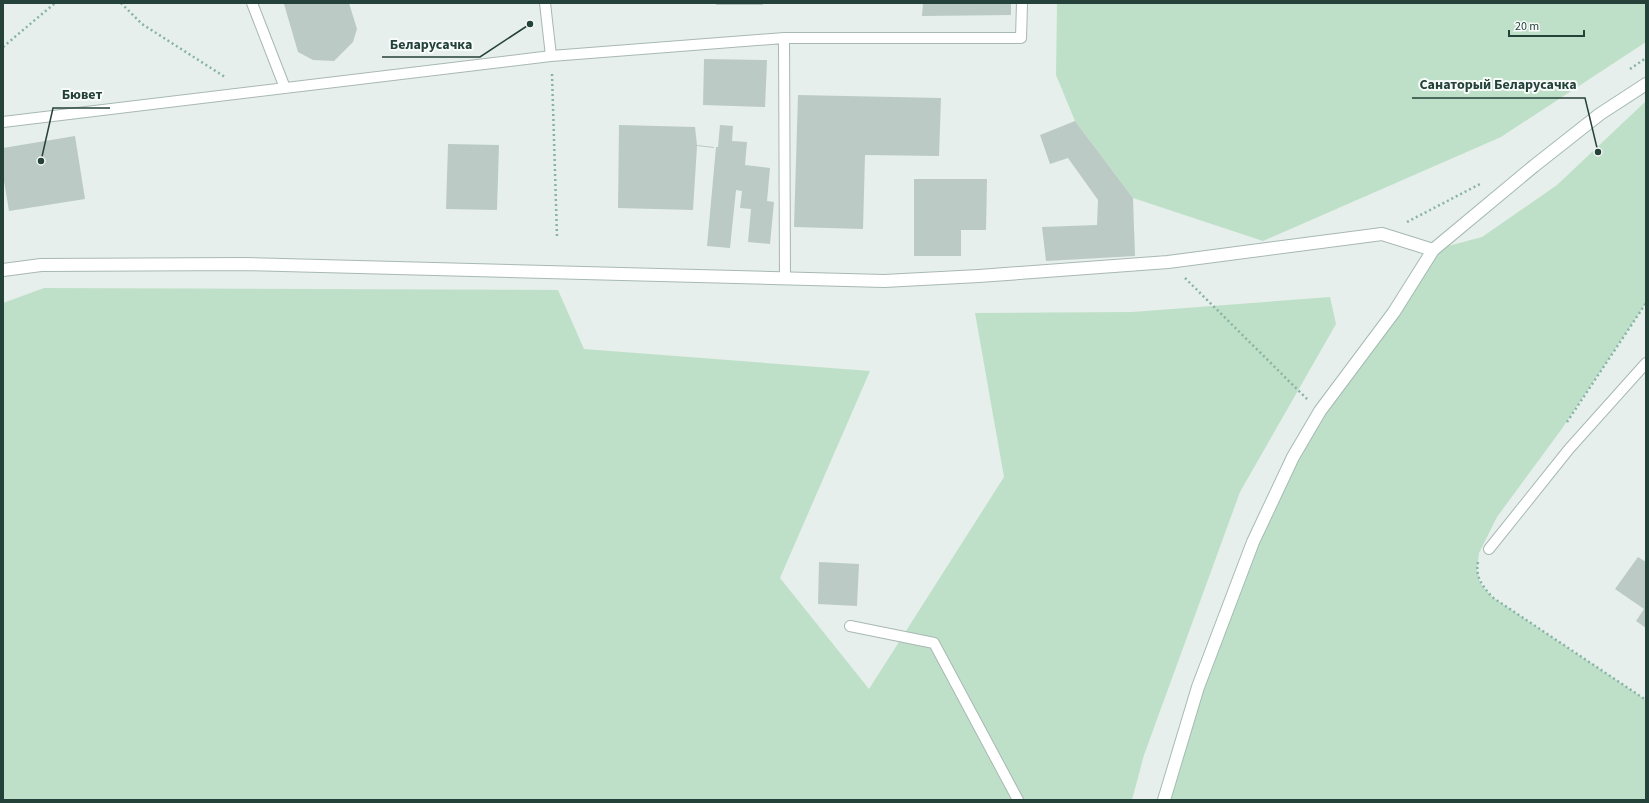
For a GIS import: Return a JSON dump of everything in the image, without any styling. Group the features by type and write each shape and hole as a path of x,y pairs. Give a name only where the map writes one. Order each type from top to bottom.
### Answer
{"street":[{"path":"1164,800 1198,688 1253,542 1293,457 1320,411 1394,312 1434,250 1540,161 1600,114 1646,84"},
{"path":"3,270 41,266 244,264 892,280 1002,275 1168,262 1382,234 1434,250"}],"lane":[{"path":"252,3 285,88"},
{"path":"545,3 551,56"},
{"path":"3,122 551,56 784,38 1021,38 1022,3"},
{"path":"784,38 785,277"},
{"path":"1489,549 1569,449 1646,363"},
{"path":"850,626 934,643 1018,800"}],"path":[{"path":"3,47 55,3"},
{"path":"121,3 142,24 249,92"},
{"path":"551,56 557,237"},
{"path":"1628,71 1646,58"},
{"path":"1382,234 1487,180"},
{"path":"1168,262 1290,383"},
{"path":"1565,424 1646,302"},
{"path":"1478,559 1476,570 1480,583 1492,597 1646,700"}],"green space":[{"path":"1057,3 1646,3 1646,42 1501,137 1263,241 1133,198 1075,121 1056,75"},
{"path":"1646,101 1646,303 1561,430 1497,517 1479,553 1477,570 1480,583 1492,597 1646,700 1646,800 1164,800 1198,687 1293,457 1433,250 1482,237 1557,185"},
{"path":"44,288 558,290 584,349 870,371 780,578 869,689 1004,477 975,313 1132,312 1330,297 1336,324 1240,492 1144,755 1132,800 3,800 3,303"}],"building":[{"path":"349,3 357,29 353,42 334,61 313,60 298,52 284,4"},
{"path":"716,3 763,3 763,5 716,5"},
{"path":"923,3 1011,3 1011,15 922,16"},
{"path":"704,59 767,60 765,107 703,105"},
{"path":"798,95 941,98 939,156 865,155 863,229 794,227"},
{"path":"1075,121 1133,198 1135,256 1046,261 1042,227 1097,225 1098,200 1068,158 1050,164 1040,135"},
{"path":"619,125 695,127 697,145 714,147 697,146 693,210 618,208"},
{"path":"720,125 733,126 732,141 747,142 745,165 770,168 767,201 774,202 770,244 748,242 751,209 740,208 742,191 736,190 730,248 707,246 716,147 718,147"},
{"path":"75,136 85,199 9,211 3,175 3,148"},
{"path":"448,144 499,145 497,210 446,209"},
{"path":"914,179 987,179 986,230 961,230 961,256 914,256"},
{"path":"1638,557 1646,562 1646,628 1636,621 1644,609 1615,589"},
{"path":"819,562 859,564 857,606 818,604"}],"place":[{"name":"Беларусачка","path":"530,24"},
{"name":"Санаторый Беларусачка","path":"1598,152"},
{"name":"Бювет","path":"41,161"}]}
